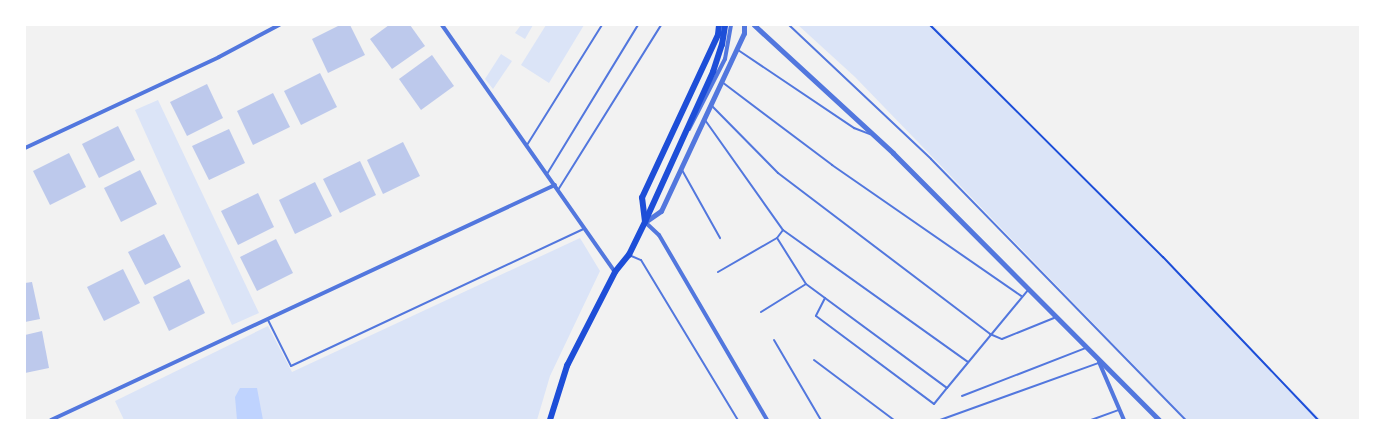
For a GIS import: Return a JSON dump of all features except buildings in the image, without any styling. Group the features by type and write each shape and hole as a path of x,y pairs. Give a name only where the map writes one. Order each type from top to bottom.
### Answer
{"main road":[{"path":"718,35 719,25"},
{"path":"645,222 642,198 718,35 726,25"},
{"path":"550,420 567,366 615,272 629,255 682,142 713,72 726,25"}],"street":[{"path":"25,148 219,57 279,25"},
{"path":"682,142 725,59 731,25"},
{"path":"744,25 712,106 661,211 645,222 659,235 767,420"},
{"path":"754,25 873,135 1089,347 1159,420"},
{"path":"443,26 615,272"},
{"path":"51,420 555,185"},
{"path":"1096,354 1118,410 1124,420"}],"lane":[{"path":"527,145 602,25"},
{"path":"547,174 638,25"},
{"path":"558,190 661,25"},
{"path":"789,25 932,159 1186,420"},
{"path":"736,49 854,128 873,135"},
{"path":"722,81 832,165 1021,296"},
{"path":"712,106 778,174 990,334 1002,339 1058,317"},
{"path":"704,120 783,230 968,362"},
{"path":"681,169 720,238"},
{"path":"267,319 292,366 584,229"},
{"path":"718,272 777,238 783,230"},
{"path":"777,238 806,284 947,388"},
{"path":"629,255 642,260 738,420"},
{"path":"761,312 806,284"},
{"path":"825,298 816,316 934,404 1029,288"},
{"path":"774,340 821,420"},
{"path":"962,396 1089,347"},
{"path":"814,360 894,420"},
{"path":"940,420 1100,363"},
{"path":"1091,420 1118,410"}],"path":[{"path":"930,25 1149,243 1318,420"}],"shaded area":[{"path":"521,25 533,25 525,39 515,33"},
{"path":"546,25 584,25 549,83 521,65"},
{"path":"798,25 933,25 1321,420 1187,420 855,77"},
{"path":"501,54 512,61 493,89 485,79"},
{"path":"158,100 259,313 232,325 135,110"},
{"path":"580,238 600,271 550,376 537,420 124,420 115,401 268,326 292,372"}],"water":[{"path":"240,388 257,388 263,420 237,420 235,397"}]}
